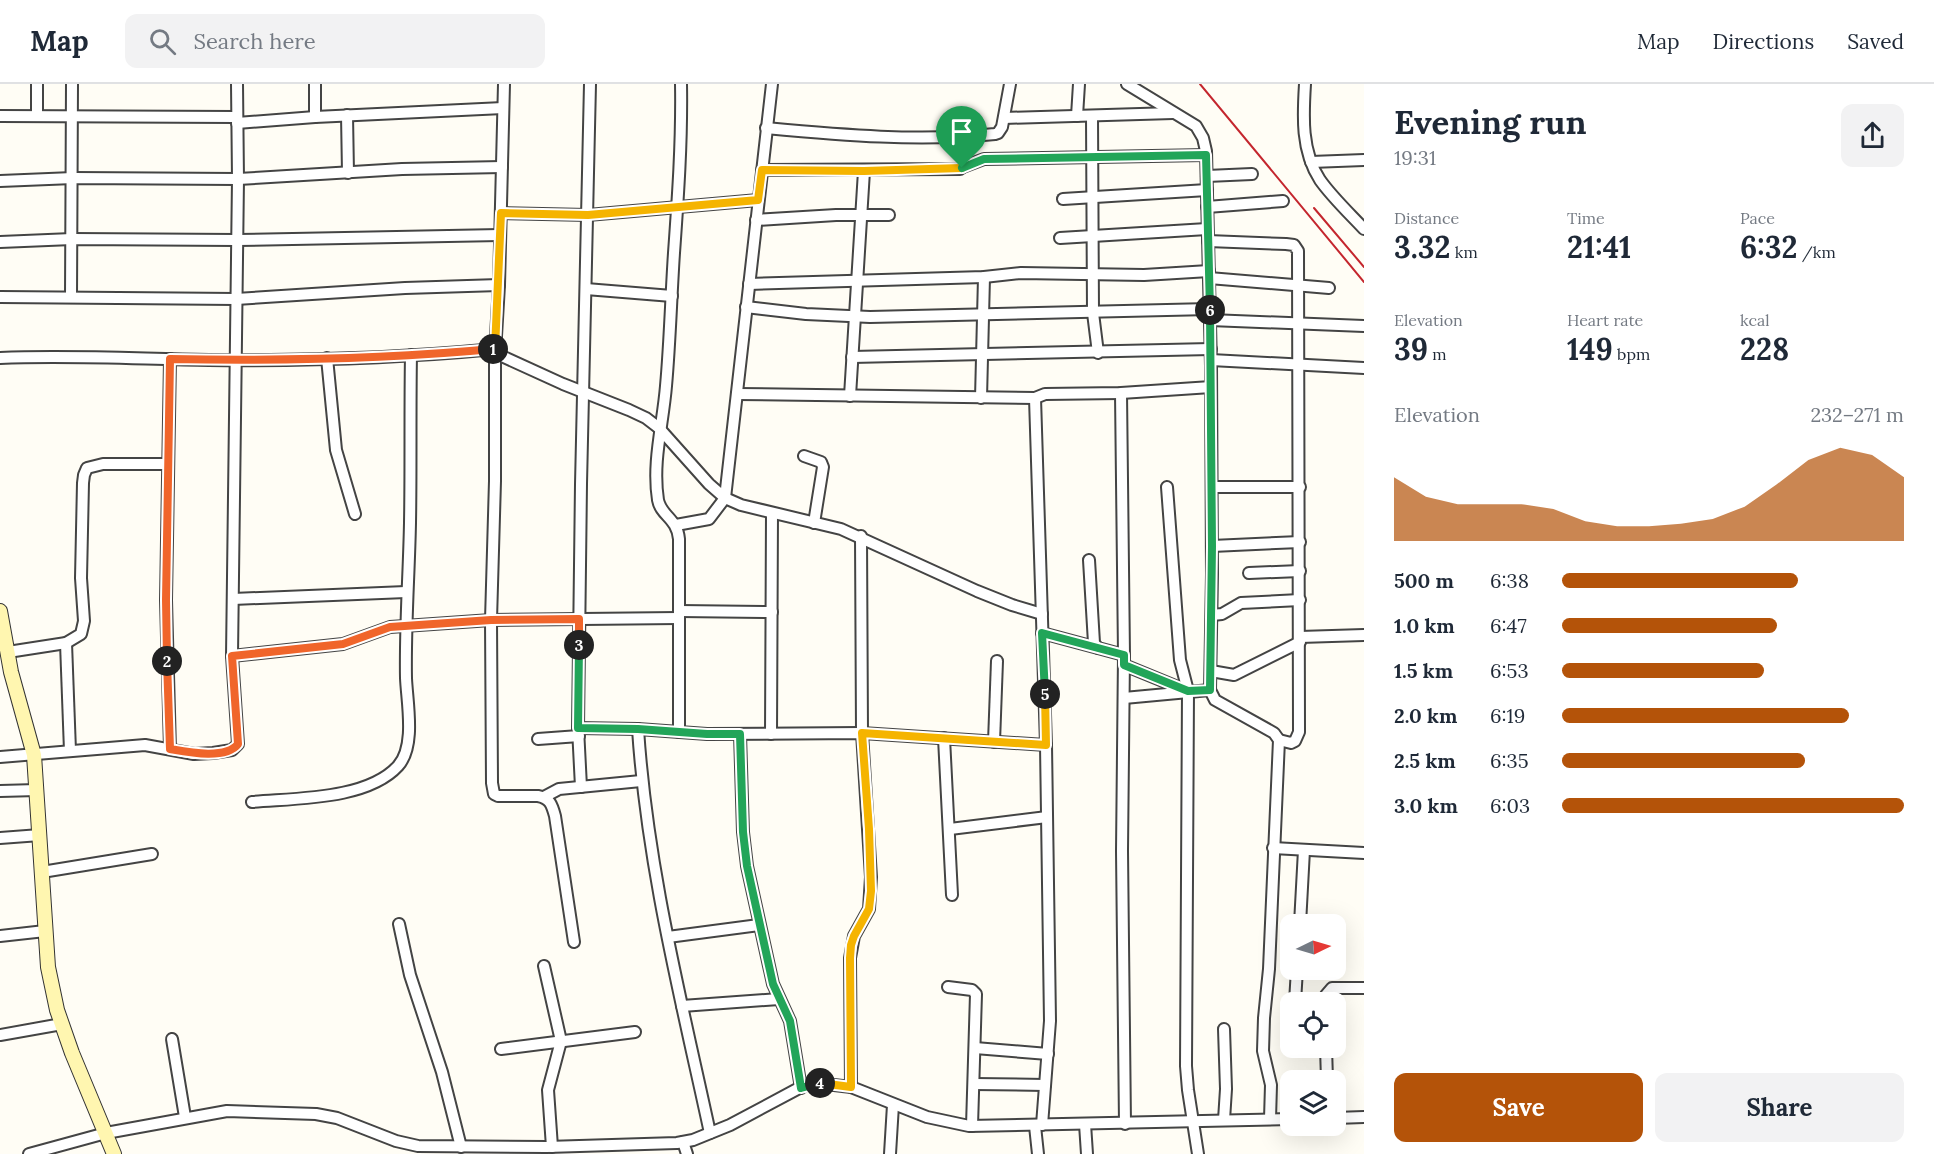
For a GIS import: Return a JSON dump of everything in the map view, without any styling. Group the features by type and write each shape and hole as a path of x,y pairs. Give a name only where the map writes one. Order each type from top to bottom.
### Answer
{"street":[{"path":"37,84 37,115"},
{"path":"71,297 72,84"},
{"path":"0,757 145,745 194,754 225,752 237,747 232,656 238,179 237,84"},
{"path":"315,84 315,117"},
{"path":"504,84 495,351 495,481 491,620 493,790 498,796 544,797 554,790 641,781"},
{"path":"580,787 579,619 590,84"},
{"path":"679,732 679,539 676,525 658,501 659,428 666,386 678,206 682,119 681,84"},
{"path":"676,525 709,519 725,498 772,84"},
{"path":"766,128 888,137 998,133 1004,118 1010,84"},
{"path":"1077,116 1079,84"},
{"path":"1127,84 1196,126 1203,138 1206,155 1212,387 1210,690 1215,700 1274,733 1279,740 1269,969 1263,1030 1263,1051 1271,1085 1270,1119"},
{"path":"1305,84 1303,120 1307,152 1311,162 1325,186 1364,228"},
{"path":"0,116 73,115 237,120 503,108"},
{"path":"1004,118 1174,113"},
{"path":"347,115 348,173"},
{"path":"1092,116 1093,313 1098,353"},
{"path":"963,167 964,136"},
{"path":"762,170 954,169 984,159 1206,155"},
{"path":"1311,162 1364,160"},
{"path":"0,181 73,178 238,179 402,169 502,167"},
{"path":"850,396 864,171"},
{"path":"1206,176 1252,174"},
{"path":"1063,199 1207,190"},
{"path":"501,213 588,215 758,200"},
{"path":"1207,207 1283,201"},
{"path":"756,220 836,215 889,215"},
{"path":"1060,238 1207,229"},
{"path":"0,242 72,239 237,240 500,235"},
{"path":"1208,241 1294,245 1298,251 1300,542 1298,737 1291,743 1279,740"},
{"path":"749,284 984,277 1021,273 1209,275 1329,288"},
{"path":"981,398 984,277"},
{"path":"0,297 236,299 405,288 499,285"},
{"path":"586,289 672,296"},
{"path":"747,307 855,317 1093,313 1210,315 1299,324 1364,326"},
{"path":"0,358 235,360 495,351 583,393 630,410 659,428 695,470 725,498 741,505 861,536 977,591 1042,614"},
{"path":"852,357 1098,353 1211,355 1364,368"},
{"path":"252,802 328,795 351,790 390,774 406,754 408,745 406,591 410,527 411,355"},
{"path":"327,358 336,450 355,514"},
{"path":"170,359 166,600 170,749"},
{"path":"737,394 1035,398 1045,394 1121,393 1212,387"},
{"path":"1121,393 1125,1124"},
{"path":"1035,398 1046,745 1050,1021 1045,1085 1038,1126 1038,1154"},
{"path":"804,456 818,461 823,467 814,523"},
{"path":"8,652 66,642 77,638 83,628 81,568 85,470 91,465 103,464 168,464"},
{"path":"1167,487 1179,648 1188,691 1186,1055 1188,1090 1198,1154"},
{"path":"1212,487 1299,487"},
{"path":"771,734 772,513"},
{"path":"851,1087 851,945 869,909 871,877 862,733 861,536"},
{"path":"1212,546 1300,542"},
{"path":"1089,560 1094,643 1098,648"},
{"path":"1249,573 1300,571"},
{"path":"233,599 406,591"},
{"path":"1212,615 1222,614 1242,603 1300,600"},
{"path":"0,611 33,755 48,967 62,1024 114,1154"},
{"path":"232,656 343,644 357,641 382,629 406,626 491,620 772,612"},
{"path":"1042,633 1098,648 1188,691"},
{"path":"1210,671 1234,675 1300,640 1364,635"},
{"path":"66,642 70,751"},
{"path":"994,742 997,661"},
{"path":"1124,698 1210,690"},
{"path":"538,739 578,732 638,729 740,734 862,733 1046,745"},
{"path":"638,729 641,781 661,908 710,1133"},
{"path":"740,734 746,855 752,898 773,984 790,1021 801,1088"},
{"path":"944,738 952,895"},
{"path":"0,791 37,789"},
{"path":"544,797 550,802 555,816 574,942"},
{"path":"950,829 1047,818"},
{"path":"0,838 40,835"},
{"path":"1273,848 1364,853"},
{"path":"1301,914 1304,850"},
{"path":"42,872 152,854"},
{"path":"399,924 410,975 441,1072 461,1146"},
{"path":"668,937 759,925"},
{"path":"0,936 45,931"},
{"path":"544,966 561,1041 548,1090 552,1147"},
{"path":"948,987 972,990 976,994 972,1126"},
{"path":"1329,992 1332,988 1364,988"},
{"path":"682,1006 779,999"},
{"path":"0,1035 62,1024"},
{"path":"1224,1029 1226,1089 1224,1120"},
{"path":"501,1049 635,1032"},
{"path":"172,1039 185,1117"},
{"path":"975,1048 1048,1054"},
{"path":"29,1154 106,1133 227,1111 303,1112 337,1118 408,1144 552,1147 683,1142 730,1125 801,1088 817,1083 851,1087 927,1117 972,1126 1280,1119"},
{"path":"974,1084 1045,1085"},
{"path":"890,1154 893,1105"},
{"path":"1346,1118 1364,1117"},
{"path":"1085,1124 1087,1154"},
{"path":"683,1142 687,1154"}],"railway":[{"path":"1200,84 1364,282"},
{"path":"1314,208 1364,267"}],"route":[{"path":"1206,155 1211,366 1210,690 1188,691 1124,665 1124,655 1042,633 1046,745 862,733 871,877 869,909 851,945 851,1087 817,1083 801,1088 788,1013 773,984 752,898 743,832 740,734 578,728 579,619 491,620 390,627 357,641 343,644 232,656 237,747 225,752 194,754 170,749 166,600 170,359 327,358 495,349 501,213 588,215 758,200 762,170 864,171 962,168 984,159 1206,155"}]}
